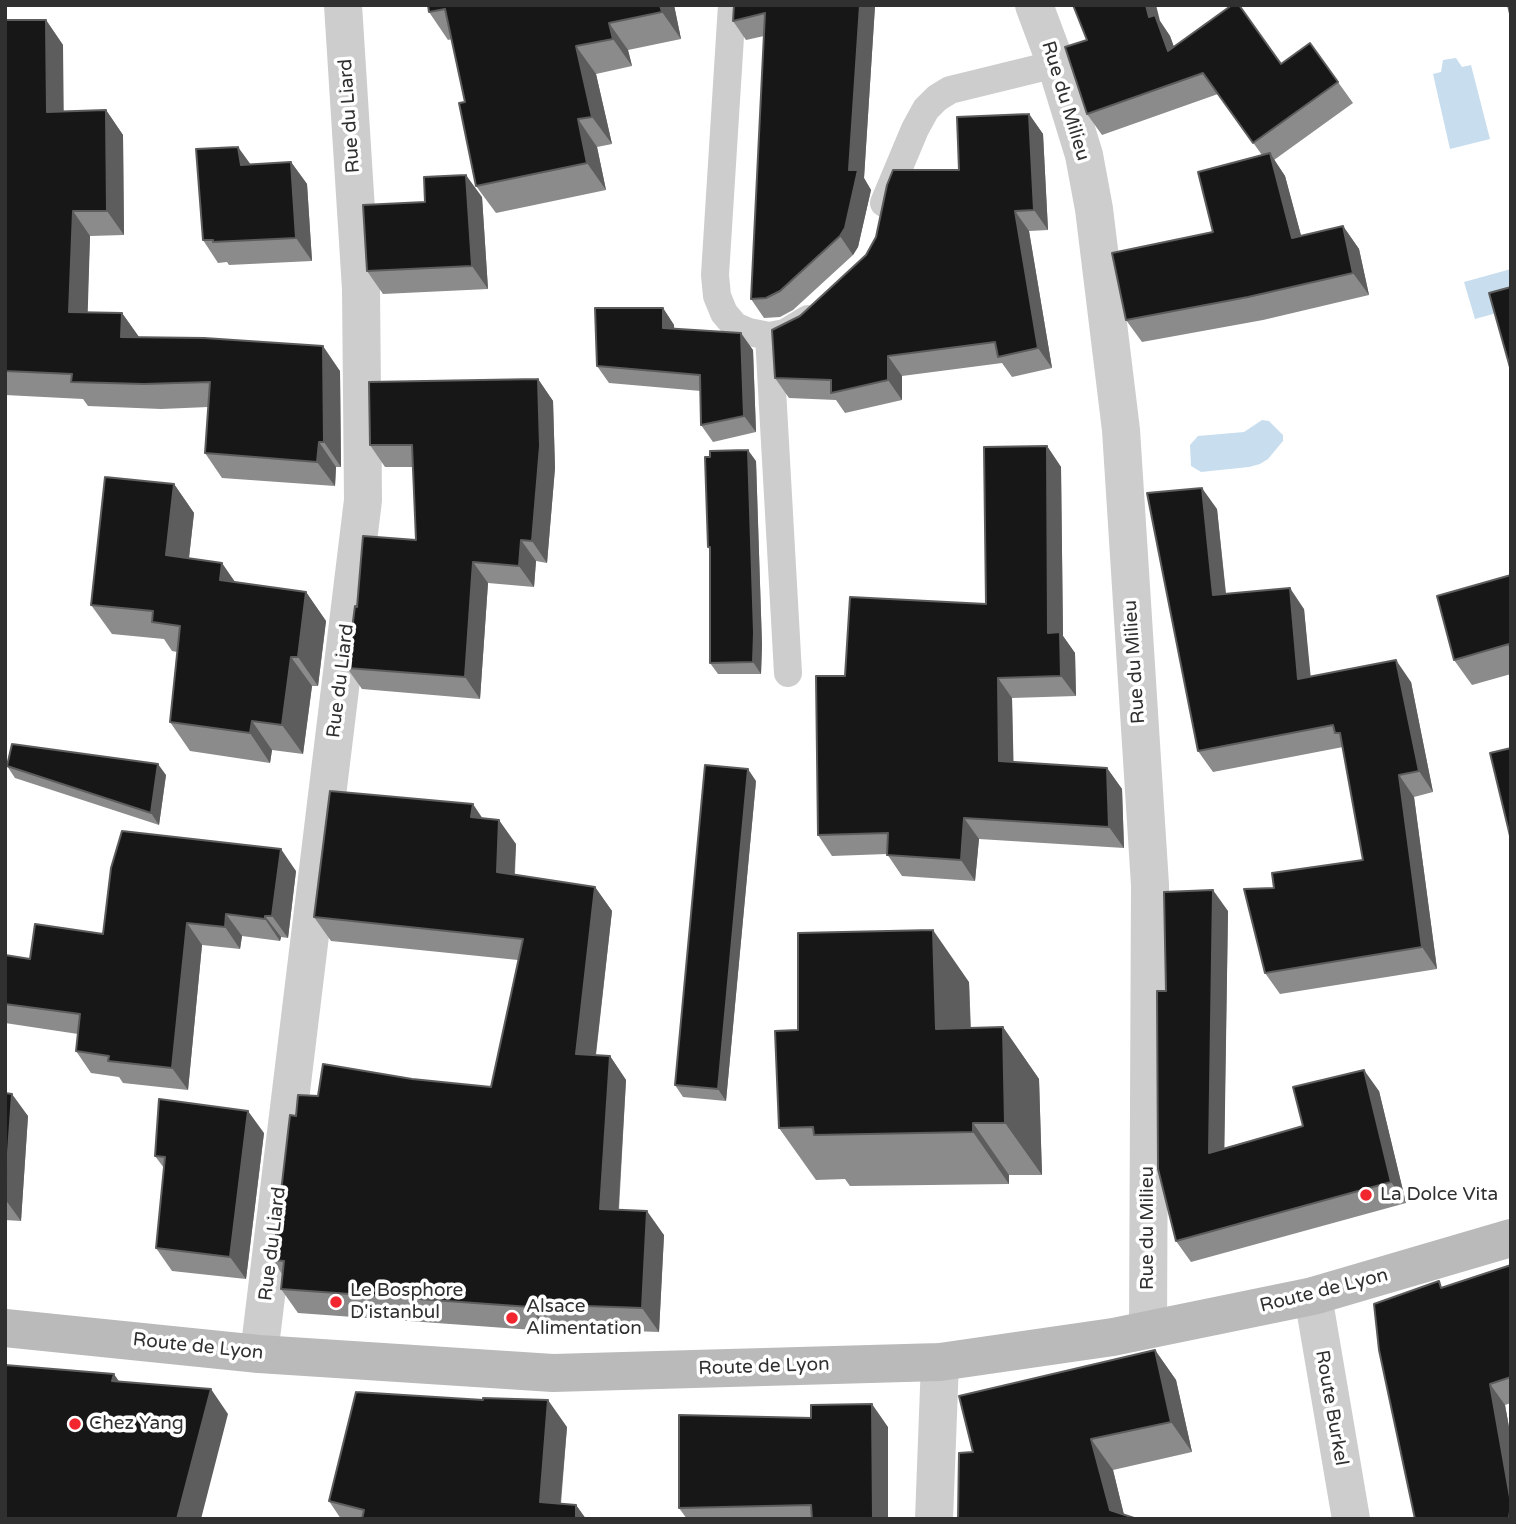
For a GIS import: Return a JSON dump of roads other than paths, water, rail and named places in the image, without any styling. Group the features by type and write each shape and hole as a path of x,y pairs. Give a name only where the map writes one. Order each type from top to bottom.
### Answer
{"main road":[{"name":"Route de Lyon","path":"5,1328 259,1354 553,1373 940,1362 1148,1329 1313,1296 1511,1238"}],"street":[{"name":"Rue du Liard","path":"259,1354 363,500 360,289 343,5"},
{"name":"Rue du Milieu","path":"1034,5 1056,64 1084,155 1094,209 1121,430 1150,885 1148,1329"},
{"name":"Route Burkel","path":"1313,1296 1352,1519"},
{"path":"933,1519 940,1362"}],"lane":[{"path":"732,5 715,275 717,296 723,313 735,326 769,336 785,334 803,324 830,300"},
{"path":"879,225 885,200 915,130 926,109 937,98 950,90 1056,64"},
{"path":"769,336 788,673"}],"water":[{"path":"1456,58 1462,67 1471,65 1490,139 1450,149 1433,74 1441,72 1443,60"},
{"path":"1511,269 1511,309 1475,319 1464,282"},
{"path":"1262,420 1269,421 1283,435 1283,441 1268,459 1249,467 1201,472 1191,466 1190,445 1198,436 1244,432"}],"place":[{"name":"La Dolce Vita","path":"1366,1195"},
{"name":"Le Bosphore D'istanbul","path":"336,1302"},
{"name":"Alsace Alimentation","path":"512,1318"},
{"name":"Chez Yang","path":"75,1424"}]}
